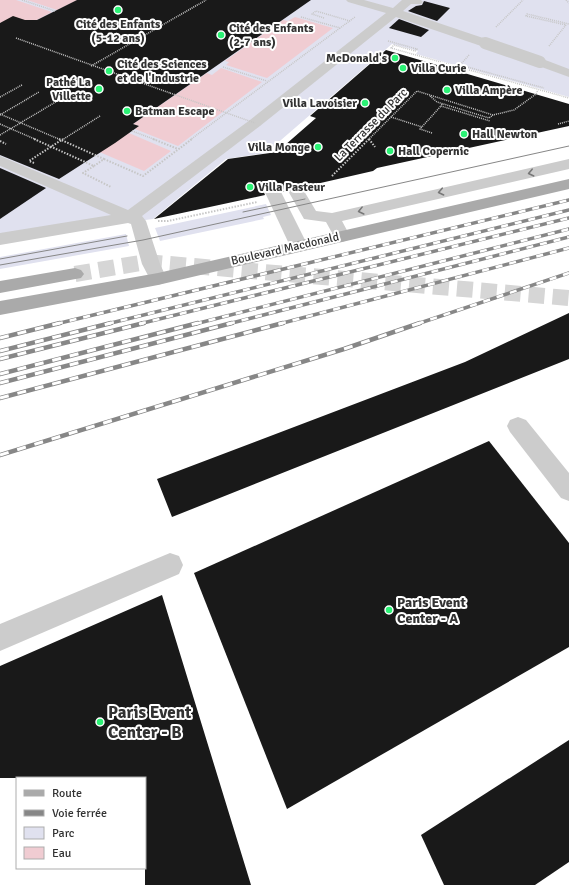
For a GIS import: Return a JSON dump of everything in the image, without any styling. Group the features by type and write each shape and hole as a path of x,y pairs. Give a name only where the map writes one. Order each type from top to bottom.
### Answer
{"main road":[{"name":"Boulevard Macdonald","path":"0,308 154,272 298,246 569,184"},
{"path":"0,287 75,274"}],"street":[{"path":"352,0 369,5 388,20 485,43 569,73"},
{"path":"141,220 255,124 388,20 409,0 417,2"},
{"path":"0,161 141,220"},
{"path":"295,189 310,215 332,218 569,164"},
{"path":"0,239 141,220 151,215 186,185"},
{"path":"270,186 298,246"},
{"path":"332,218 342,236"},
{"path":"141,220 154,272"},
{"path":"518,426 569,491"},
{"path":"0,638 170,565"}],"path":[{"path":"22,0 55,11"},
{"path":"91,66 206,0"},
{"path":"566,0 569,3"},
{"path":"324,18 312,14 316,11 350,21"},
{"path":"548,48 566,25 526,16 527,14 569,24"},
{"path":"301,17 340,28"},
{"path":"0,114 143,176 267,81 354,18"},
{"path":"368,35 417,49 415,51 394,45 391,48 569,98"},
{"path":"16,38 255,124"},
{"path":"223,66 267,81"},
{"path":"0,97 22,85"},
{"path":"534,86 544,88"},
{"path":"442,105 489,118 493,115 514,110 536,94 538,90"},
{"name":"La Terrasse du Parc","path":"332,176 417,91 493,115"},
{"path":"0,114 39,92"},
{"path":"428,95 442,105 490,121"},
{"path":"0,135 59,100"},
{"path":"432,133 420,130 442,105"},
{"path":"34,164 29,161 100,116"},
{"path":"391,117 422,127"},
{"path":"558,124 569,122"},
{"path":"0,124 94,166"},
{"path":"132,131 178,150"},
{"path":"502,136 516,133"},
{"path":"369,139 375,148"},
{"path":"104,159 83,173 106,183"},
{"path":"141,220 168,221 260,202"}],"green space":[{"path":"0,0 569,0 569,97 416,54 418,51 392,44 266,153 226,159 153,219 0,244"},
{"path":"266,204 271,215 263,217 264,219 160,241 155,228"},
{"path":"126,234 129,246 0,269 0,257"}],"water":[{"path":"0,0 16,0 52,12 0,39"},
{"path":"27,0 78,0 57,10"},
{"path":"295,17 333,28 267,78 226,65 229,62 225,61 283,20 288,21"},
{"path":"221,68 262,82 178,146 135,129 138,126 133,124 207,73 212,75"},
{"path":"29,122 129,133 171,151 144,171"}],"building":[{"name":"Cité des Sciences et de l'Industrie","path":"77,0 311,0 133,124 139,126 59,179 0,155 0,23 13,16 25,20 37,20"},
{"path":"424,1 450,8 437,21 408,11 416,6 422,5"},
{"path":"399,19 429,30 421,37 389,28"},
{"path":"386,50 569,104 569,126 377,168 373,171 303,187 295,183 289,185 286,188 286,191 282,192 277,182 270,180 261,185 265,195 154,219 228,159 277,152 316,118 310,116"},
{"path":"0,168 46,188 0,219"},
{"path":"569,313 569,359 172,517 157,479 465,362"},
{"name":"Paris Event Center - A","path":"489,441 569,543 569,647 287,809 194,573"},
{"name":"Paris Event Center - B","path":"162,595 251,885 145,885 146,777 0,778 0,666"},
{"path":"569,740 569,862 535,885 444,885 421,835"}],"tunnel":[{"path":"75,274 146,262 569,298"}],"tram line":[{"path":"0,265 143,240 569,146"},
{"path":"243,212 305,199"},
{"path":"0,259 127,236"}],"railway":[{"path":"56,324 569,200"},
{"path":"109,324 569,210"},
{"path":"139,324 569,218"},
{"path":"195,324 569,229"},
{"path":"228,324 569,237"},
{"path":"279,324 569,248"},
{"path":"417,324 569,273"},
{"path":"56,324 60,323"},
{"path":"0,359 144,323"},
{"path":"0,374 198,323"},
{"path":"0,383 232,323"},
{"path":"0,398 283,323"},
{"path":"0,455 344,349 420,323"},
{"path":"0,338 56,324"},
{"path":"0,351 109,324"}],"place":[{"name":"Cité des Enfants (5-12 ans)","path":"118,10"},
{"name":"Cité des Enfants (2-7 ans)","path":"221,35"},
{"name":"McDonald's","path":"395,58"},
{"name":"Villa Curie","path":"403,68"},
{"name":"Cité des Sciences et de l'Industrie","path":"109,71"},
{"name":"Pathé La Villette","path":"99,89"},
{"name":"Villa Ampère","path":"447,90"},
{"name":"Villa Lavoisier","path":"365,103"},
{"name":"Batman Escape","path":"127,111"},
{"name":"Hall Newton","path":"464,134"},
{"name":"Villa Monge","path":"318,147"},
{"name":"Hall Copernic","path":"390,151"},
{"name":"Villa Pasteur","path":"250,187"},
{"name":"Paris Event Center - A","path":"389,610"},
{"name":"Paris Event Center - B","path":"100,722"}]}
